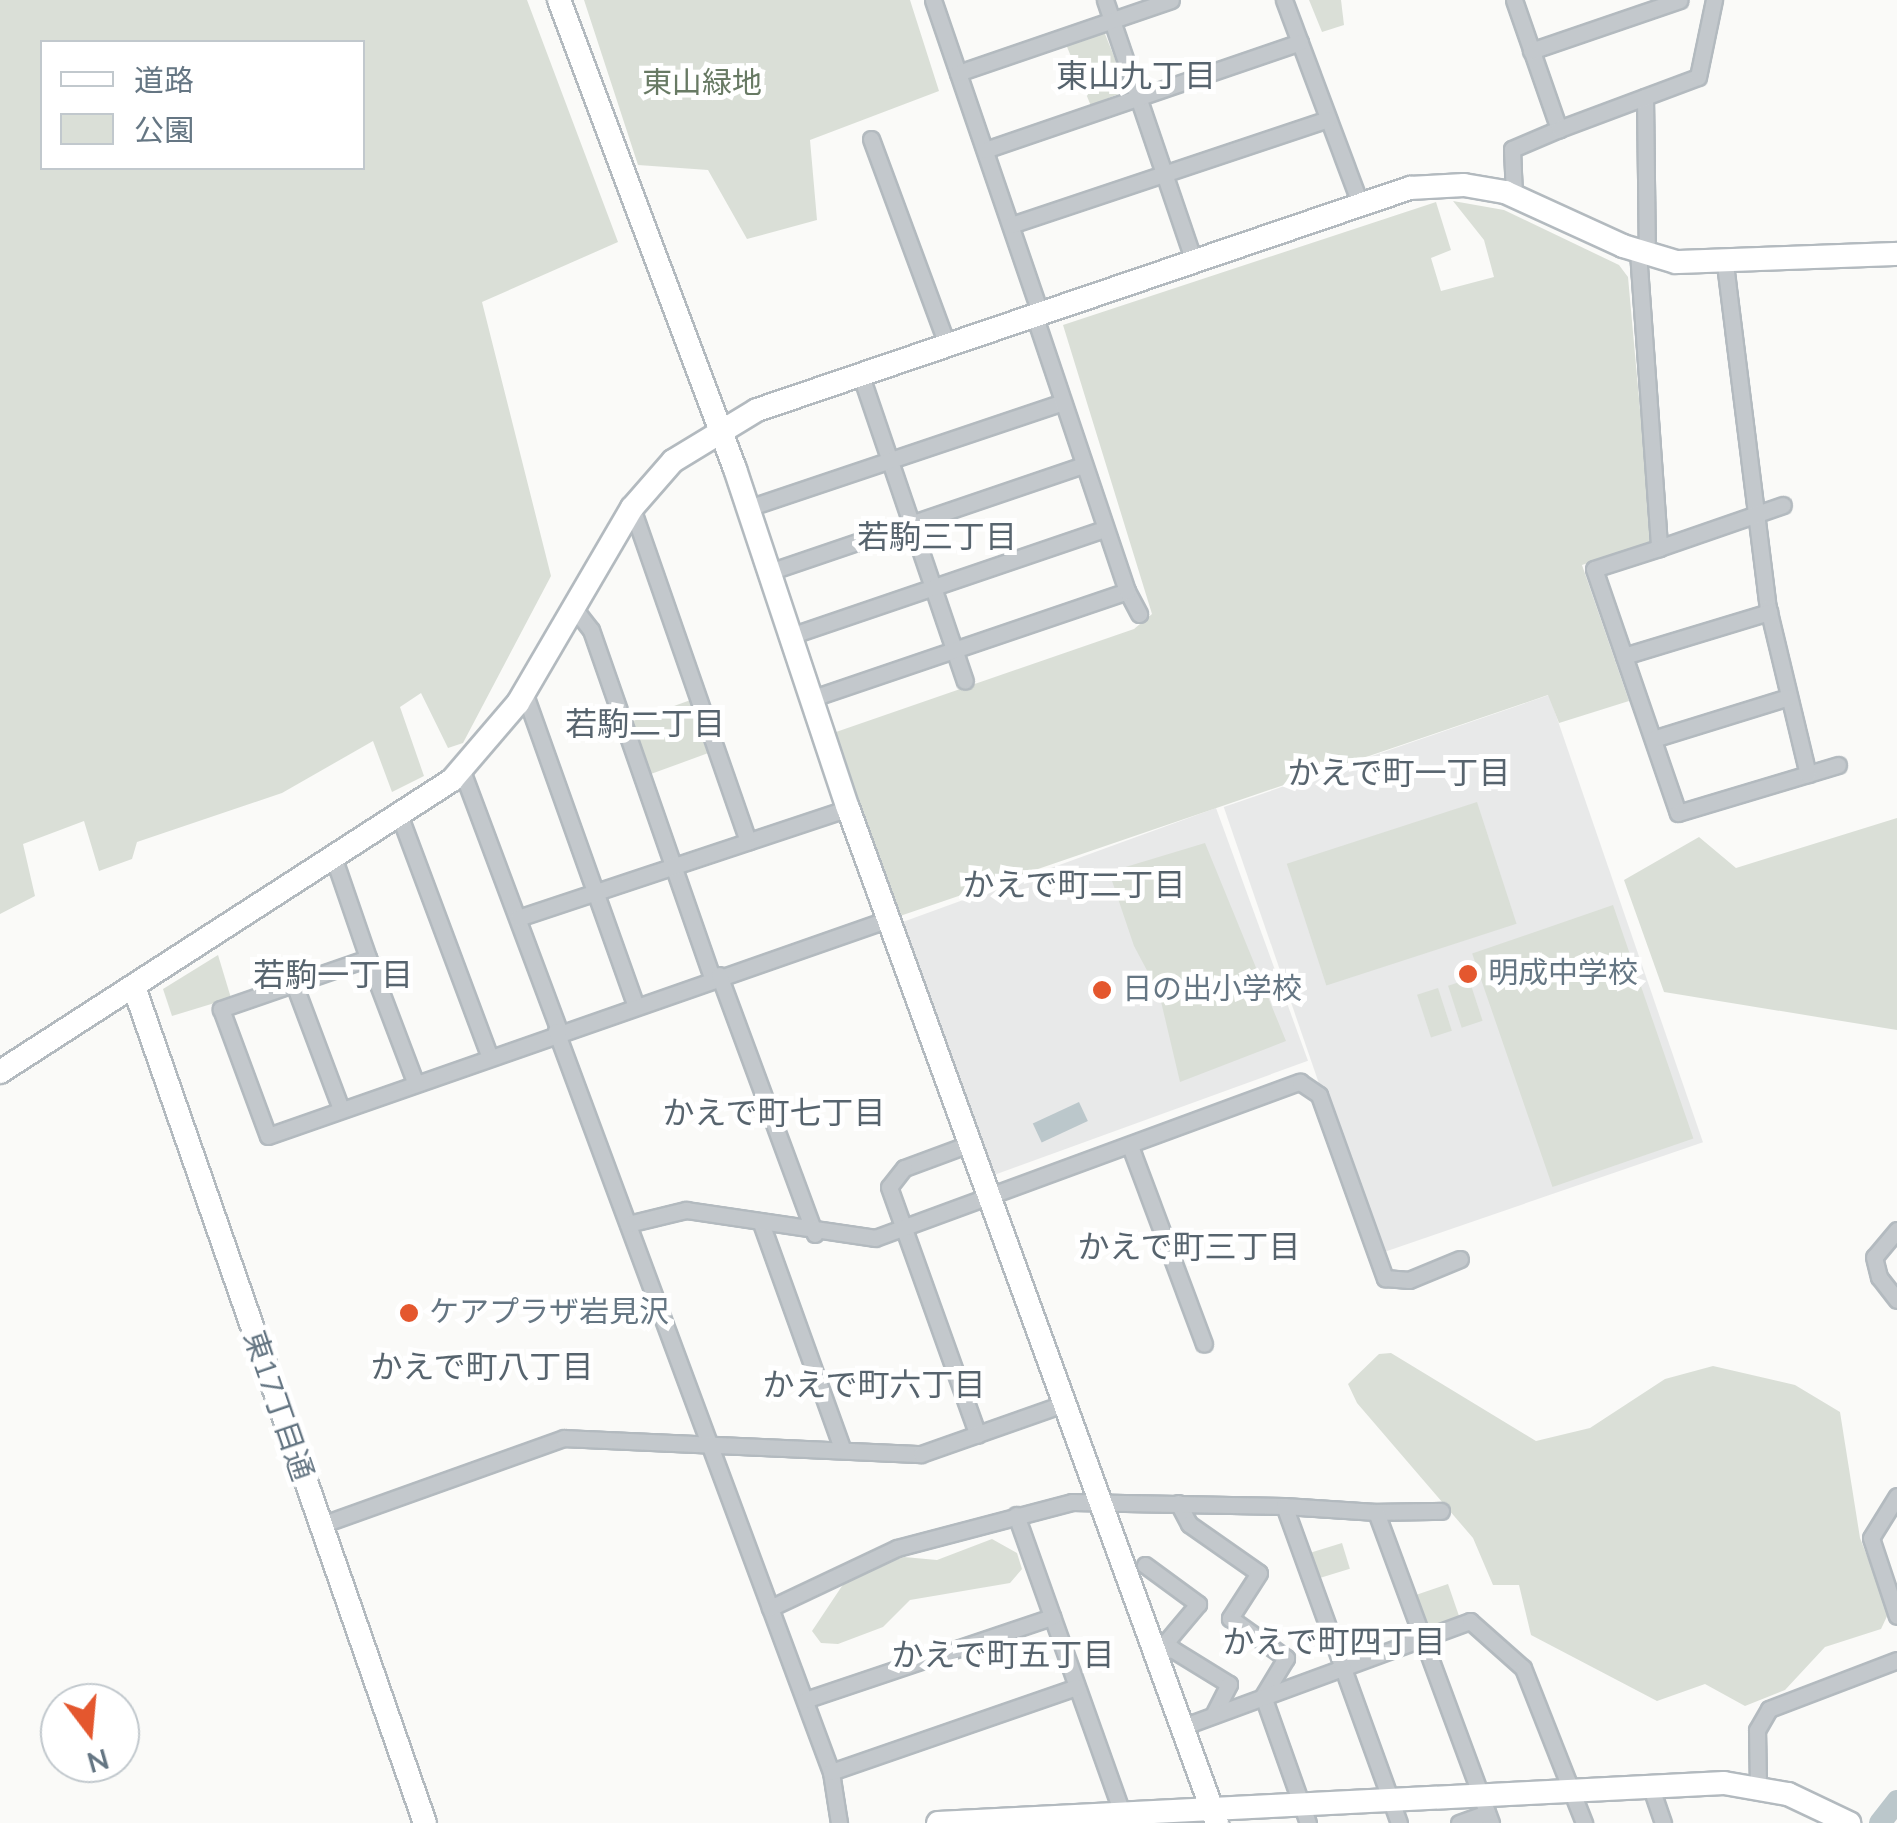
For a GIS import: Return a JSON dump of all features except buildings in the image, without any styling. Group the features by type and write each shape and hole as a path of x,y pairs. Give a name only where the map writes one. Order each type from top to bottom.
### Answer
{"street":[{"path":"558,0 748,508 848,808 1098,1499 1164,1651 1182,1727 1214,1816"},
{"path":"933,0 1011,225 1060,403 1138,614"},
{"path":"1105,0 1193,260"},
{"path":"958,73 1172,0"},
{"path":"1284,0 1360,203"},
{"path":"1514,0 1558,129"},
{"path":"1531,51 1680,0"},
{"path":"1514,194 1512,148 1698,77 1714,0"},
{"path":"985,150 1300,42"},
{"path":"1645,97 1642,253 1659,548"},
{"path":"1011,225 1328,119"},
{"path":"870,139 947,344"},
{"path":"0,1072 400,817 462,771 524,692 632,508 674,461 718,430 860,374 1037,313 1360,203 1427,186 1514,194 1642,253 1724,264 1897,254"},
{"path":"1724,264 1768,612 1808,774"},
{"path":"860,374 965,681"},
{"path":"748,508 1060,403"},
{"path":"769,572 1082,465"},
{"path":"1782,506 1594,569 1678,813 1838,765"},
{"path":"632,508 748,841"},
{"path":"790,636 1105,528"},
{"path":"810,699 1127,591"},
{"path":"573,608 591,630 673,865 815,1234"},
{"path":"1624,656 1768,612"},
{"path":"524,692 635,1004"},
{"path":"1653,739 1789,698"},
{"path":"462,771 831,1772 839,1823"},
{"path":"518,918 848,808"},
{"path":"400,817 489,1055"},
{"path":"334,859 415,1082"},
{"path":"368,958 221,1010 268,1136 557,1030 889,918"},
{"path":"294,984 341,1109"},
{"name":"東17丁目通","path":"134,987 318,1526 425,1823"},
{"path":"628,1224 686,1210 861,1239 901,1232 1308,1083 1319,1095 1385,1278 1409,1280 1460,1259"},
{"path":"969,1144 904,1168 892,1180 901,1232 978,1435"},
{"path":"1130,1146 1204,1344"},
{"path":"761,1223 842,1448"},
{"path":"1897,1230 1874,1257 1879,1277 1897,1300"},
{"path":"318,1526 564,1438 712,1448 842,1448 922,1454 1064,1404"},
{"path":"1897,1496 1870,1538 1897,1616"},
{"path":"770,1608 898,1548 1016,1515 1098,1499 1376,1512 1440,1510"},
{"path":"1178,1503 1189,1524 1258,1574 1230,1618"},
{"path":"1284,1506 1399,1823"},
{"path":"1376,1512 1486,1810"},
{"path":"1016,1515 1116,1817"},
{"path":"1145,1565 1198,1604 1230,1618 1286,1658 1263,1696"},
{"path":"1164,1651 1166,1642 1198,1604"},
{"path":"804,1700 1052,1617"},
{"path":"1182,1727 1470,1621 1523,1668 1584,1823"},
{"path":"1164,1651 1229,1684 1213,1715"},
{"path":"1758,1786 1756,1735 1769,1709 1897,1660"},
{"path":"831,1772 1076,1687"},
{"path":"1263,1696 1304,1813"},
{"path":"1650,1786 1663,1823"},
{"path":"1460,1823 1486,1810 1572,1790 1650,1786 1758,1786 1849,1823"},
{"path":"938,1823 1304,1813 1391,1798 1486,1810"}],"shaded area":[{"name":"明成中学校","path":"1549,695 1703,1142 1378,1254 1224,807"},
{"name":"日の出小学校","path":"1216,808 1308,1061 991,1176 899,923"},
{"path":"1079,1102 1088,1121 1042,1143 1033,1124"}],"green space":[{"path":"0,0 527,0 618,242 482,302 551,576 463,743 448,748 421,693 400,707 424,776 392,792 373,741 282,793 137,842 132,859 99,871 84,821 23,844 35,896 0,914"},
{"name":"東山緑地","path":"584,0 910,0 939,91 810,140 817,220 747,239 708,170 638,165"},
{"path":"1309,0 1341,0 1344,25 1322,32"},
{"path":"1103,29 1128,90 1091,105 1066,44"},
{"path":"1453,201 1504,210 1619,265 1628,277 1652,542 1582,565 1629,701 1559,723 1548,695 897,917 836,732 1134,629 1152,614 1063,325 1436,202 1451,250 1431,258 1441,291 1494,277 1484,240"},
{"path":"696,698 715,751 645,776 626,724"},
{"path":"1477,802 1517,924 1326,986 1287,864"},
{"path":"1897,818 1897,1030 1664,992 1624,880 1699,837 1736,868"},
{"path":"1205,843 1286,1041 1180,1082 1159,993 1134,946 1109,872"},
{"path":"1613,905 1693,1139 1553,1187 1472,954"},
{"path":"218,955 231,998 172,1016 163,989"},
{"path":"1469,979 1483,1021 1462,1028 1448,986"},
{"path":"1438,988 1452,1031 1431,1038 1417,995"},
{"path":"1391,1353 1536,1441 1590,1428 1665,1379 1713,1366 1795,1385 1840,1412 1860,1538 1889,1612 1881,1629 1825,1647 1785,1690 1745,1706 1705,1684 1657,1701 1531,1635 1519,1585 1493,1585 1473,1538 1357,1403 1348,1384 1379,1354"},
{"path":"992,1539 1017,1553 1022,1569 1010,1583 910,1600 883,1627 838,1644 821,1643 812,1631 842,1586 861,1571 904,1557 937,1560"},
{"path":"1342,1543 1350,1569 1317,1579 1309,1553"},
{"path":"1448,1584 1460,1618 1428,1629 1416,1595"}],"waterway":[{"path":"1880,1823 1897,1801"}],"place":[{"name":"明成中学校","path":"1468,974"},
{"name":"日の出小学校","path":"1102,990"},
{"name":"ケアプラザ岩見沢","path":"409,1313"}],"district":[{"name":"東山九丁目","path":"1136,77"},
{"name":"若駒三丁目","path":"937,538"},
{"name":"若駒二丁目","path":"645,725"},
{"name":"かえで町一丁目","path":"1399,774"},
{"name":"かえで町二丁目","path":"1074,886"},
{"name":"若駒一丁目","path":"333,976"},
{"name":"かえで町七丁目","path":"774,1114"},
{"name":"かえで町三丁目","path":"1189,1248"},
{"name":"かえで町八丁目","path":"482,1368"},
{"name":"かえで町六丁目","path":"874,1386"},
{"name":"かえで町四丁目","path":"1334,1643"},
{"name":"かえで町五丁目","path":"1003,1656"}]}
